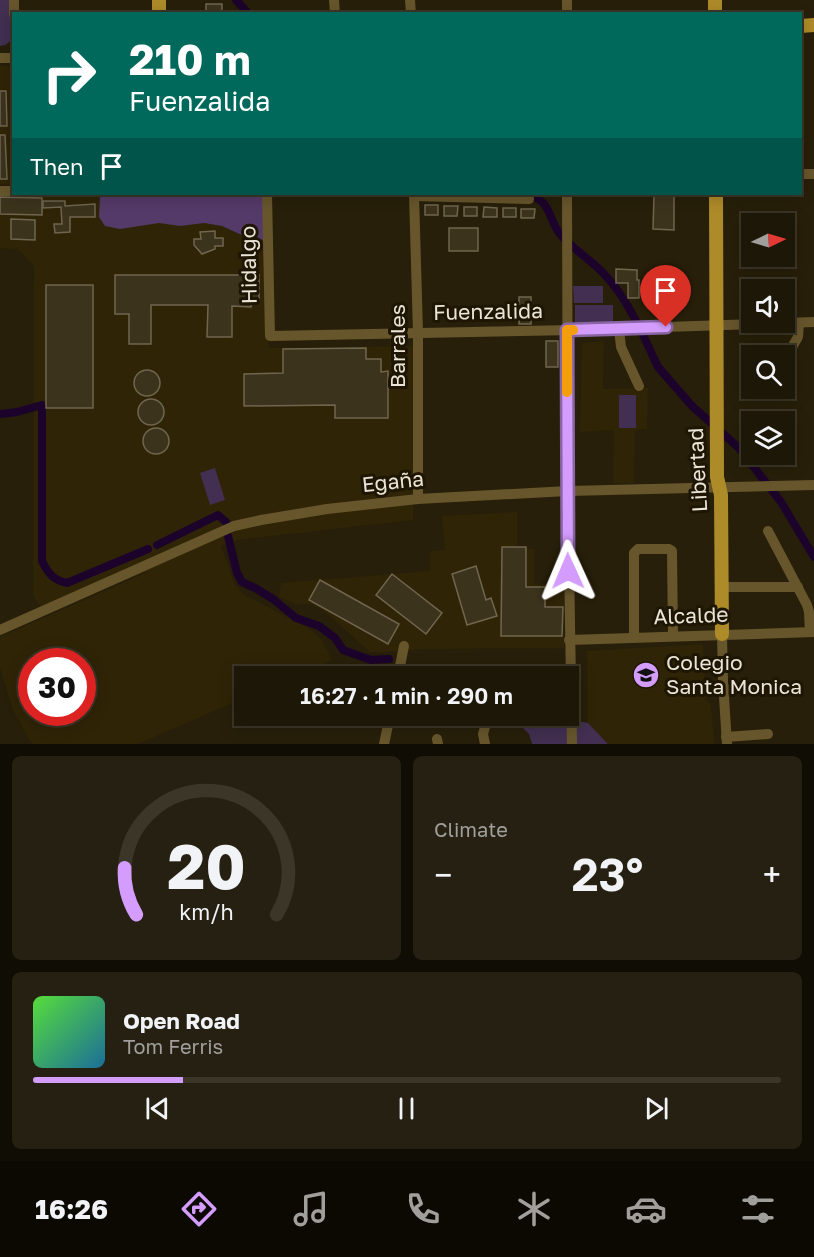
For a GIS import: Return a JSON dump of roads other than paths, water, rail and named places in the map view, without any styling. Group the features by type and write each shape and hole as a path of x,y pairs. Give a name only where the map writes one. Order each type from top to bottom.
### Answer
{"main road":[{"name":"Libertad","path":"716,195 717,481 721,495 722,634"}],"street":[{"name":"Hidalgo","path":"267,195 270,336"},
{"path":"414,195 529,199"},
{"name":"Barrales","path":"414,195 418,333 417,499"},
{"path":"567,195 570,666"},
{"name":"Fuenzalida","path":"270,336 619,329 814,322"},
{"path":"793,345 799,335 799,323"},
{"path":"619,329 621,347 639,386"},
{"name":"Egaña","path":"0,630 234,526 261,520 417,499 568,491 814,485"},
{"path":"768,531 808,608 812,632"},
{"path":"634,637 634,553 638,549 669,549 672,551 673,636"},
{"path":"721,587 798,587"},
{"name":"Alcalde","path":"569,640 812,632"},
{"name":"Libertad","path":"722,634 726,740"},
{"path":"400,666 404,646"},
{"path":"723,690 765,687"},
{"path":"384,744 388,726"},
{"path":"572,726 572,744"},
{"path":"485,727 483,734 485,744"},
{"path":"726,740 768,734"}],"waterway":[{"path":"236,0 247,12"},
{"path":"529,195 541,201 560,234 600,270 621,295 658,367 692,406 739,448 781,502 814,557"},
{"path":"0,414 42,405 42,561 52,575 67,583 148,549"},
{"path":"157,545 218,515 226,522"},
{"path":"228,536 237,573 242,582 273,599 296,618 319,626 335,638 343,650 371,660 389,659"}],"place":[{"name":"Colegio Santa Monica","path":"646,675"}]}
